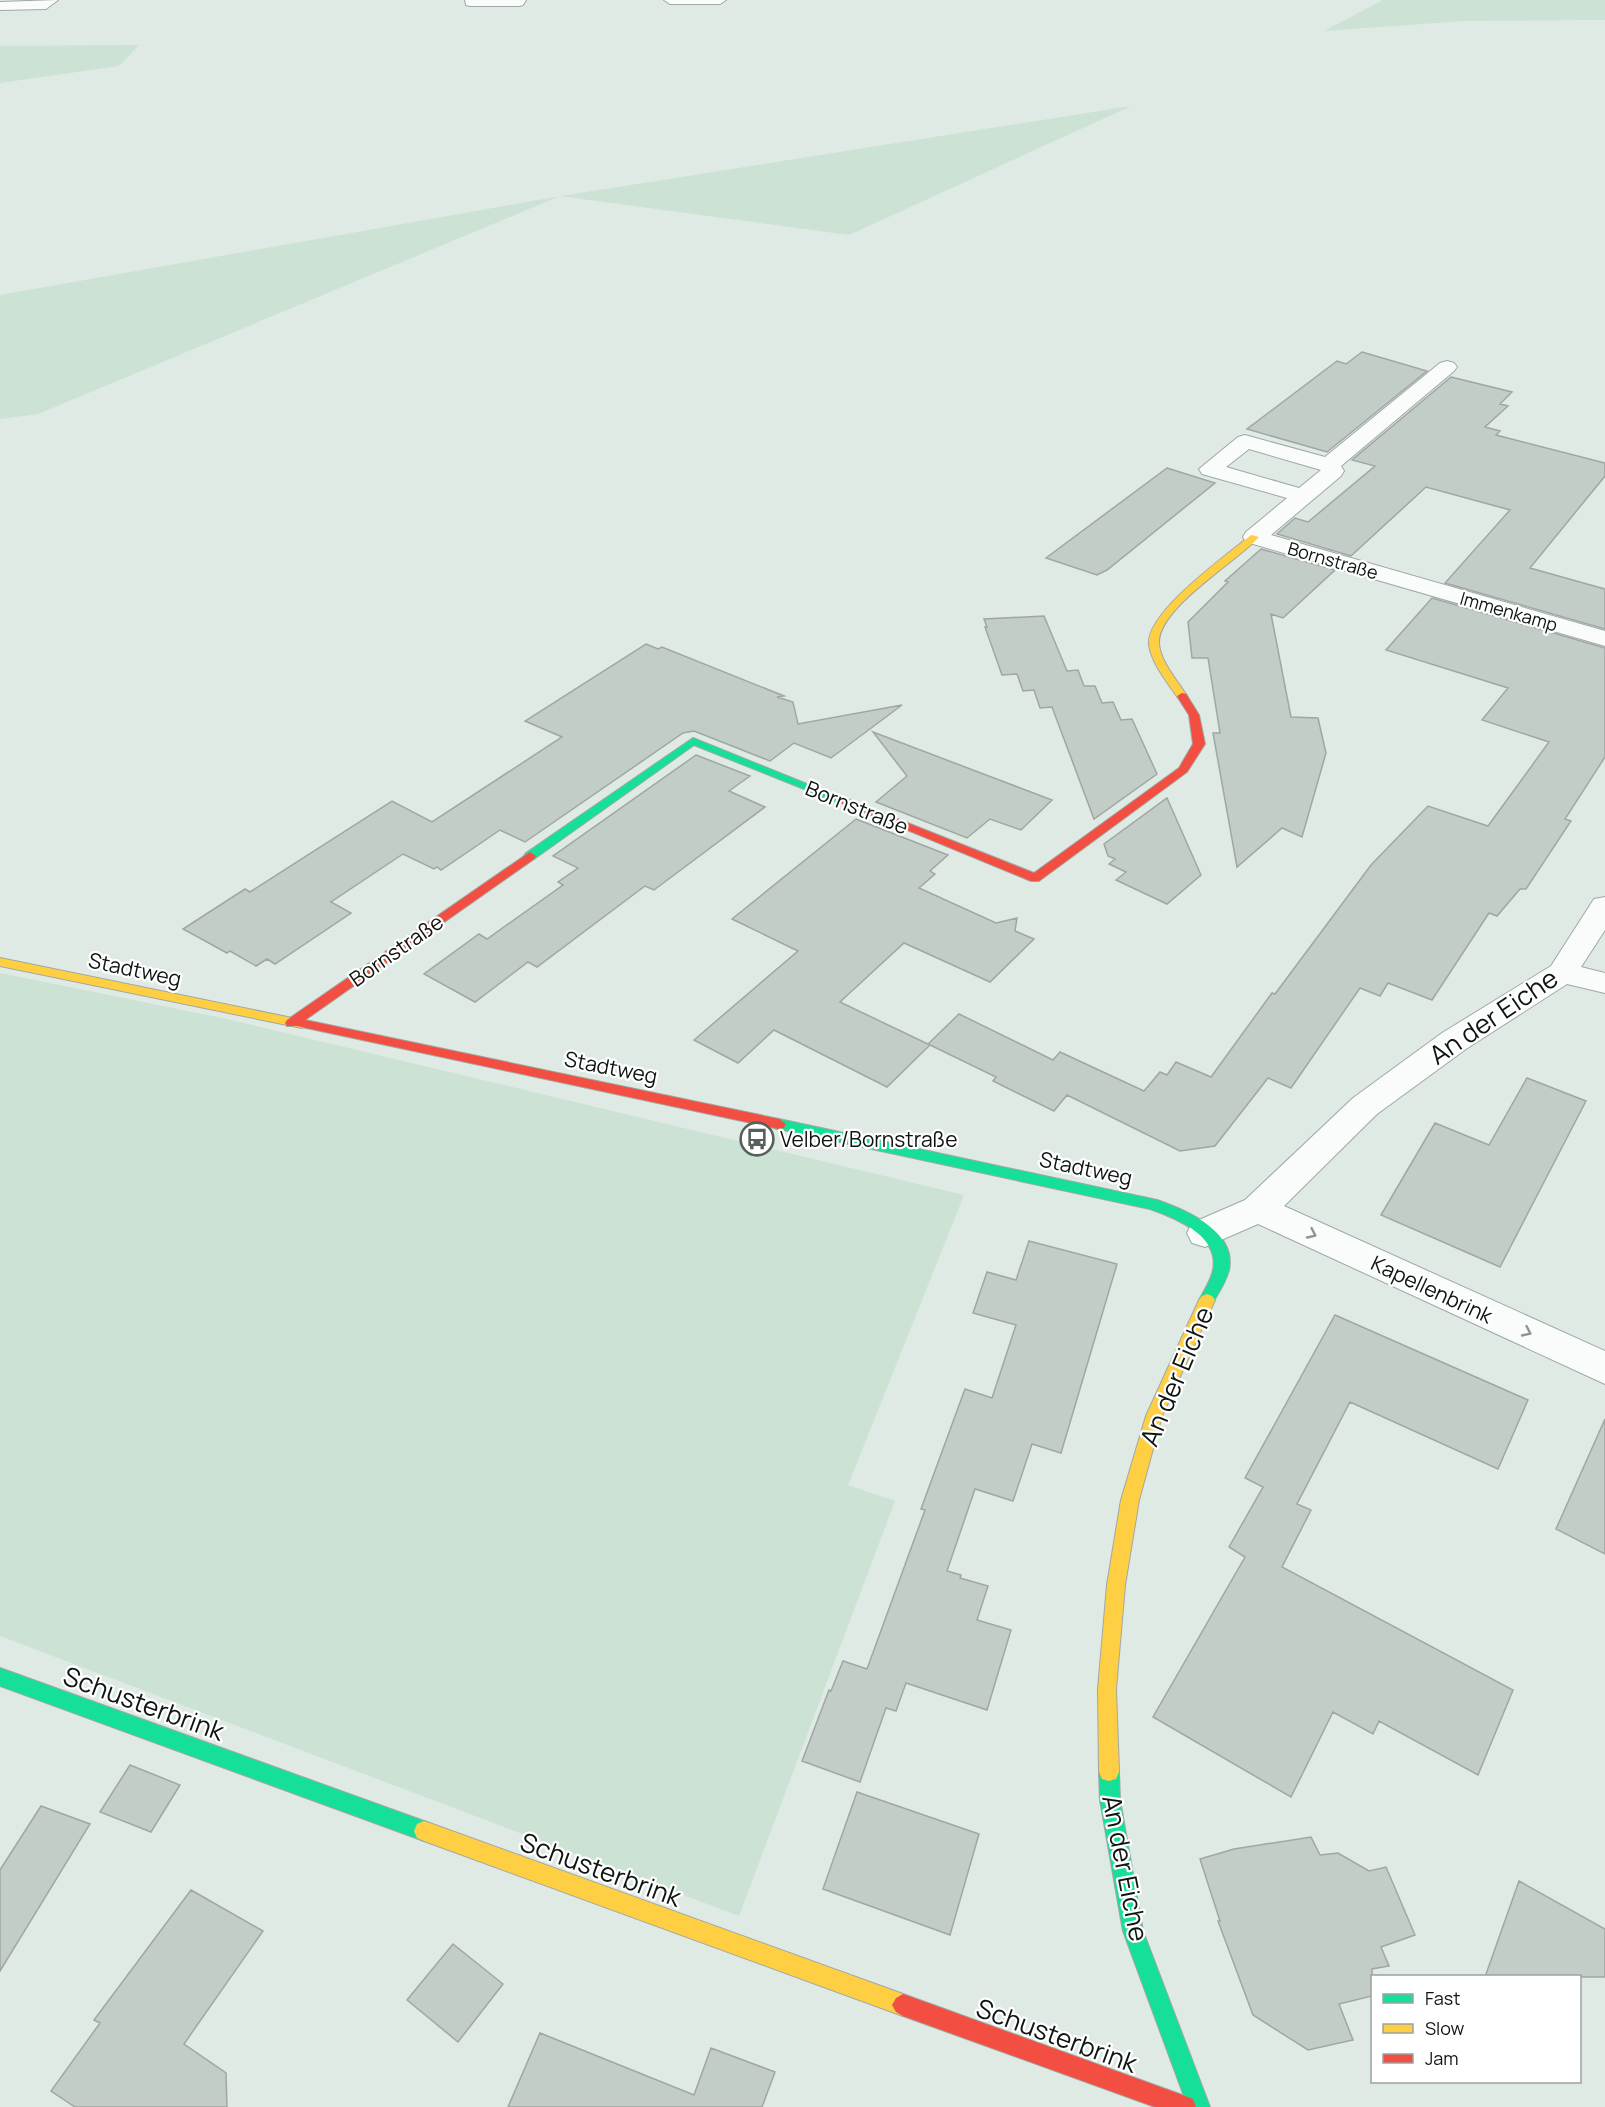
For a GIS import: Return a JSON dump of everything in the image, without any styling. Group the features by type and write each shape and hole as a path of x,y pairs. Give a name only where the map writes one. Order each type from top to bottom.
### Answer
{"street":[{"path":"0,5 5,0"},
{"path":"0,5 46,5 52,0"},
{"path":"471,0 470,2 519,2 520,0"},
{"path":"670,0 720,0"},
{"name":"Bornstraße","path":"292,1023 693,741 1035,878 1183,770 1199,744 1194,715 1160,660 1154,641 1158,624 1179,600 1333,471 1329,465 1447,367"},
{"path":"1302,496 1210,469 1245,441 1329,465"},
{"name":"Bornstraße","path":"1254,537 1412,583"},
{"name":"Immenkamp","path":"1412,583 1605,639"},
{"name":"An der Eiche","path":"1199,2107 1133,1931 1110,1800 1107,1689 1116,1585 1130,1500 1154,1416 1222,1268 1219,1250 1205,1233 1258,1209 1365,1106 1454,1041 1562,973 1605,906"},
{"name":"Stadtweg","path":"0,962 1152,1204 1178,1211 1205,1233"},
{"path":"1562,973 1605,983"},
{"name":"Kapellenbrink","path":"1258,1209 1605,1368"},
{"name":"Schusterbrink","path":"0,1677 1185,2107"}],"green space":[{"path":"1383,0 1605,0 1605,20 1464,21 1324,31"},
{"path":"139,45 119,66 0,83 0,46"},
{"path":"1131,106 849,235 561,196"},
{"path":"559,196 38,414 0,419 0,295"},
{"path":"0,973 227,1019 964,1195 848,1485 895,1501 739,1916 0,1636"}],"building":[{"path":"1362,352 1427,371 1327,452 1247,429 1337,361 1346,364"},
{"path":"1451,377 1512,392 1500,404 1508,406 1485,427 1500,431 1496,435 1605,463 1605,476 1530,568 1605,589 1605,629 1445,583 1510,510 1426,487 1351,556 1277,534 1295,518 1308,522 1375,466 1352,460"},
{"path":"1167,468 1215,483 1107,570 1097,575 1046,558"},
{"path":"1261,549 1335,570 1283,618 1271,614 1291,717 1318,718 1326,753 1302,837 1282,828 1237,867 1213,733 1220,733 1208,658 1192,658 1188,622 1228,582 1225,581"},
{"path":"1432,598 1605,648 1605,757 1565,819 1571,821 1526,889 1520,889 1497,916 1489,913 1432,1000 1388,983 1380,996 1360,988 1291,1088 1268,1078 1215,1146 1180,1151 1067,1095 1054,1111 993,1081 996,1077 928,1044 959,1014 1053,1060 1060,1052 1144,1091 1160,1072 1167,1075 1176,1062 1211,1077 1272,993 1275,994 1371,865 1428,806 1488,826 1549,742 1482,720 1508,688 1386,650"},
{"path":"1044,616 1067,671 1078,670 1084,686 1095,686 1102,703 1113,702 1121,720 1132,719 1157,774 1094,819 1052,707 1040,708 1034,690 1023,691 1017,674 1002,675 984,619"},
{"path":"646,644 658,649 662,647 784,696 777,697 793,702 798,724 902,705 831,758 794,743 770,761 694,731 683,733 525,842 500,830 441,870 403,854 331,902 351,913 275,964 267,959 256,966 183,929 245,889 250,892 392,801 432,822 562,737 525,721"},
{"path":"873,732 1052,800 1021,830 990,819 967,838 876,802 907,776"},
{"path":"696,755 750,776 729,791 765,807 654,890 645,886 537,967 528,962 475,1002 424,974 479,934 487,939 563,885 558,882 578,868 553,856"},
{"path":"1167,798 1201,875 1167,904 1116,880 1126,872 1109,864 1115,859 1108,856 1104,844"},
{"path":"856,819 948,855 930,871 935,874 919,888 996,923 1017,918 1015,931 1034,939 990,982 904,943 840,1002 930,1045 887,1087 774,1030 738,1063 694,1040 798,951 732,919"},
{"path":"1527,1078 1586,1101 1500,1267 1381,1215 1435,1123 1489,1145"},
{"path":"1029,1241 1117,1264 1061,1453 1032,1444 1013,1501 975,1489 947,1571 961,1575 960,1578 988,1586 977,1620 1011,1630 987,1710 906,1683 896,1711 886,1708 860,1782 802,1761 829,1690 831,1691 843,1661 867,1669 925,1510 921,1509 965,1389 992,1398 1016,1325 973,1313 987,1272 1016,1280"},
{"path":"1335,1315 1528,1400 1498,1469 1350,1402 1297,1504 1311,1510 1282,1567 1513,1690 1478,1775 1379,1721 1373,1734 1333,1712 1291,1797 1153,1717 1245,1557 1229,1547 1263,1487 1245,1478"},
{"path":"1605,1419 1605,1554 1556,1529"},
{"path":"130,1765 180,1785 151,1832 100,1812"},
{"path":"857,1792 979,1834 950,1935 823,1889"},
{"path":"41,1806 90,1824 0,1971 0,1870"},
{"path":"1311,1837 1320,1855 1338,1853 1369,1871 1386,1867 1415,1935 1381,1947 1389,1966 1372,1969 1371,1996 1339,2004 1353,2040 1308,2050 1253,2015 1218,1921 1220,1921 1200,1859 1234,1849"},
{"path":"1519,1881 1605,1929 1605,1977 1486,1975"},
{"path":"191,1890 263,1931 184,2044 226,2073 227,2107 75,2107 51,2091 100,2023 94,2020"},
{"path":"453,1944 503,1984 458,2042 407,2000"},
{"path":"540,2033 694,2095 711,2048 775,2072 762,2107 508,2107"}],"traffic: fast":[{"path":"530,856 693,741 843,801"},
{"path":"779,1124 1163,1208 1200,1227 1218,1246 1222,1257 1221,1270 1207,1300"},
{"path":"0,1677 424,1831"},
{"path":"1109,1772 1110,1800 1133,1931 1199,2107"}],"traffic: slow":[{"path":"1182,696 1158,657 1154,643 1157,631 1165,617 1195,586 1254,537"},
{"path":"0,962 302,1024"},
{"path":"1109,1772 1107,1689 1116,1585 1130,1500 1154,1416 1207,1300"},
{"path":"424,1831 903,2005"}],"traffic: jam":[{"path":"843,801 1035,878 1183,770 1199,744 1194,715 1182,696"},
{"path":"292,1023 530,856"},
{"path":"302,1024 779,1124"},
{"path":"903,2005 1185,2107"}],"place":[{"name":"Velber/Bornstraße","path":"757,1139"}]}
